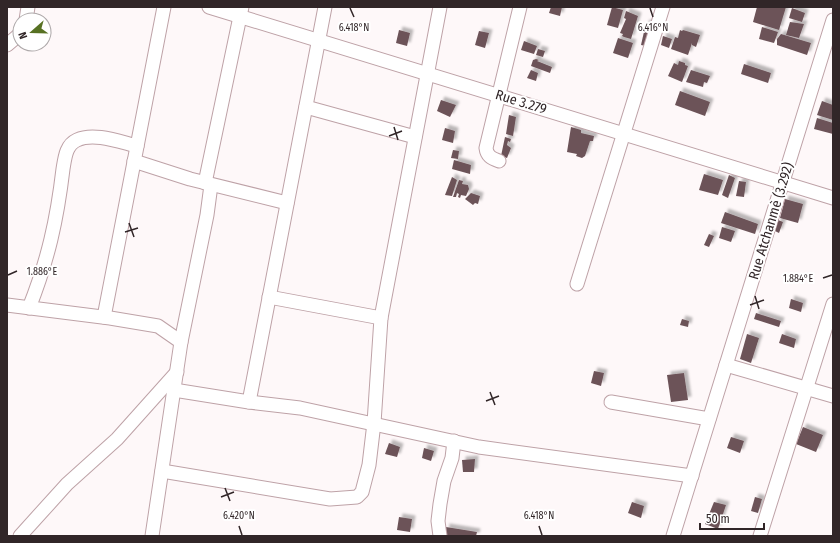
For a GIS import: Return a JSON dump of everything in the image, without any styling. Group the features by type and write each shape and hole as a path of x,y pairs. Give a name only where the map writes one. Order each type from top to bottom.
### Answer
{"street":[{"path":"104,317 164,7"},
{"name":"Rue 3.279","path":"209,7 241,12 318,40 833,198"},
{"path":"249,402 325,7"},
{"path":"162,471 316,498 344,499 357,497 362,492 374,424 381,318 426,73 440,7"},
{"path":"499,161 491,158 487,154 486,148 500,96 520,7"},
{"path":"577,284 663,7"},
{"path":"152,536 182,342 207,215 208,184 241,12"},
{"name":"Rue Atchanmè (3.292)","path":"673,536 833,20"},
{"path":"306,107 415,137"},
{"path":"29,308 50,247 57,216 64,158 67,149 76,141 92,137 137,146"},
{"path":"134,161 208,184 288,203"},
{"path":"269,297 381,318"},
{"path":"760,536 833,304"},
{"path":"7,305 104,317 158,326 182,342"},
{"path":"726,365 833,396"},
{"path":"20,536 67,484 117,439 177,372"},
{"path":"174,390 249,402 300,408 479,447 692,476"},
{"path":"611,402 710,419"},
{"path":"440,536 438,521 440,504 444,481 452,458 454,441"}],"building":[{"path":"551,7 562,7 560,16 549,13"},
{"path":"612,7 623,10 618,28 607,25"},
{"path":"757,7 786,7 779,30 753,22"},
{"path":"792,8 805,13 802,22 789,18"},
{"path":"626,11 638,16 631,39 622,36 623,34 620,33 626,19 624,18"},
{"path":"790,22 804,24 799,38 786,35"},
{"path":"646,23 651,24 646,46 641,45"},
{"path":"762,27 778,32 774,43 759,39"},
{"path":"399,30 410,33 407,46 396,43"},
{"path":"680,30 700,35 696,47 692,45 692,43 688,55 671,49 675,37 678,38"},
{"path":"479,31 489,33 485,48 475,45"},
{"path":"781,34 811,43 807,55 777,45 777,39"},
{"path":"663,36 672,39 669,48 661,45"},
{"path":"618,38 633,43 628,58 613,53"},
{"path":"524,41 537,46 534,54 521,50"},
{"path":"538,49 545,51 543,57 536,55"},
{"path":"533,60 539,60 537,61 552,67 550,73 531,66"},
{"path":"679,61 688,66 682,82 668,76 674,63 678,65"},
{"path":"744,64 771,73 768,83 741,74"},
{"path":"531,70 538,73 536,81 527,78"},
{"path":"691,70 710,76 707,83 704,82 703,87 686,82"},
{"path":"680,91 710,102 705,116 675,105"},
{"path":"441,100 456,105 450,117 437,111"},
{"path":"822,101 833,105 833,120 817,115"},
{"path":"509,115 516,117 513,136 506,134"},
{"path":"817,118 833,123 833,134 814,129"},
{"path":"571,127 581,130 581,133 594,136 593,141 590,141 585,156 582,158 576,156 577,154 567,152"},
{"path":"445,128 455,131 453,143 442,140"},
{"path":"505,137 511,139 510,142 508,141 507,145 511,148 507,158 501,156"},
{"path":"453,150 459,151 458,159 451,158"},
{"path":"454,160 471,165 470,174 452,169"},
{"path":"704,174 723,180 718,195 699,190"},
{"path":"729,175 735,178 728,198 722,195"},
{"path":"452,177 457,180 452,196 445,195"},
{"path":"459,180 463,181 462,184 468,185 469,189 466,196 461,195 460,198 458,197 459,194 457,193 456,197 453,197"},
{"path":"739,181 746,182 744,197 736,196"},
{"path":"471,193 480,196 478,204 475,203 473,205 465,199"},
{"path":"785,199 803,204 798,223 780,218"},
{"path":"725,212 758,224 755,234 721,223"},
{"path":"778,220 783,222 779,233 775,231"},
{"path":"722,227 735,231 731,242 719,238"},
{"path":"709,234 714,236 709,247 704,245"},
{"path":"791,299 803,303 801,312 789,308"},
{"path":"756,313 781,321 779,327 754,319"},
{"path":"682,319 689,321 688,327 680,325"},
{"path":"747,334 759,338 751,363 740,359"},
{"path":"782,334 796,339 794,348 779,343"},
{"path":"594,371 604,373 601,386 591,383"},
{"path":"684,373 688,400 671,402 667,375"},
{"path":"803,427 823,435 816,452 796,444"},
{"path":"731,437 744,441 740,453 727,448"},
{"path":"389,443 400,447 397,457 385,454"},
{"path":"424,448 434,451 431,461 422,458"},
{"path":"475,459 474,472 463,472 462,460"},
{"path":"755,497 762,499 758,513 751,511"},
{"path":"632,502 644,506 641,518 628,513"},
{"path":"714,502 726,505 718,529 705,524"},
{"path":"399,517 412,519 410,532 397,530"},
{"path":"446,527 477,532 476,536 445,536"}]}
